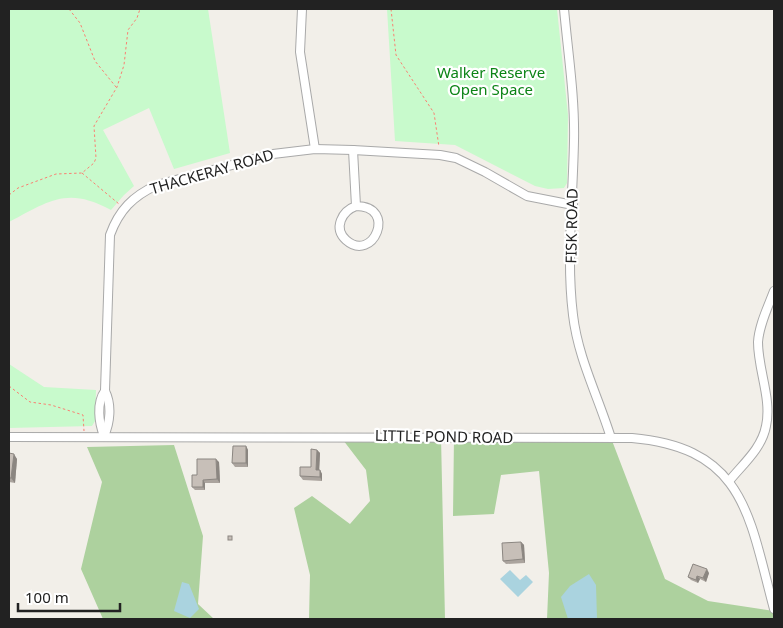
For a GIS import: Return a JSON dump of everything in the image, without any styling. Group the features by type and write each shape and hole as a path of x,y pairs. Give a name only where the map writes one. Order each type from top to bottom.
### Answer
{"street":[{"path":"302,9 299,38 300,52 316,149"},
{"name":"FISK ROAD","path":"564,9 572,90 570,283 573,315 583,362 610,438"},
{"name":"THACKERAY ROAD","path":"104,436 100,424 101,397 105,391 110,235 116,220 124,208 143,192 157,185 273,154 316,149 354,150 440,155 464,160 527,196 572,205"},
{"path":"354,150 356,206"},
{"path":"356,206 369,208 374,212 379,224 376,236 372,241 360,245 348,241 340,231 340,224 345,212 356,206"},
{"path":"730,480 756,448 766,427 768,411 758,340 761,324 774,291"},
{"name":"LITTLE POND ROAD","path":"9,437 610,438 655,440 679,446 708,461 730,480 755,534 774,609"}],"path":[{"path":"69,9 80,23 94,61 117,87"},
{"path":"9,195 18,188 56,174 82,172 94,163 96,158 94,126 117,87 124,65 128,30 137,18 140,9"},
{"path":"391,9 396,55 434,112 440,155"},
{"path":"82,172 124,208"},
{"path":"9,386 30,402 51,405 83,415 85,436"}],"green space":[{"path":"9,9 208,9 230,153 174,169 149,108 103,130 134,186 111,210 82,199 59,199 9,222"},
{"name":"Walker Reserve Open Space","path":"387,9 557,9 568,115 567,183 564,188 548,189 535,186 455,145 395,141"},
{"path":"9,364 44,387 96,390 95,421 92,426 9,428"},
{"path":"340,436 441,437 445,619 309,619 310,575 294,508 312,496 350,524 370,501 366,470"},
{"path":"454,437 611,438 665,579 708,601 774,611 774,619 547,619 549,573 539,471 501,475 494,514 453,516"},
{"path":"174,445 203,536 198,604 214,619 103,619 81,569 102,482 87,447"}],"water":[{"path":"510,570 520,580 526,575 533,582 518,597 500,579"},
{"path":"589,574 596,585 597,619 568,619 561,597 570,586"},
{"path":"182,582 189,584 199,609 190,618 174,611"}],"building":[{"path":"233,446 246,446 246,463 232,463"},
{"path":"311,449 317,450 316,470 320,470 320,477 300,476 300,467 311,467"},
{"path":"9,453 14,454 11,478 9,478"},
{"path":"197,459 216,459 217,479 203,480 203,487 192,487 192,475 197,475"},
{"path":"228,536 232,536 232,540 228,540"},
{"path":"521,542 523,559 503,561 502,543"},
{"path":"693,564 707,569 703,578 697,576 696,580 688,577"}]}
